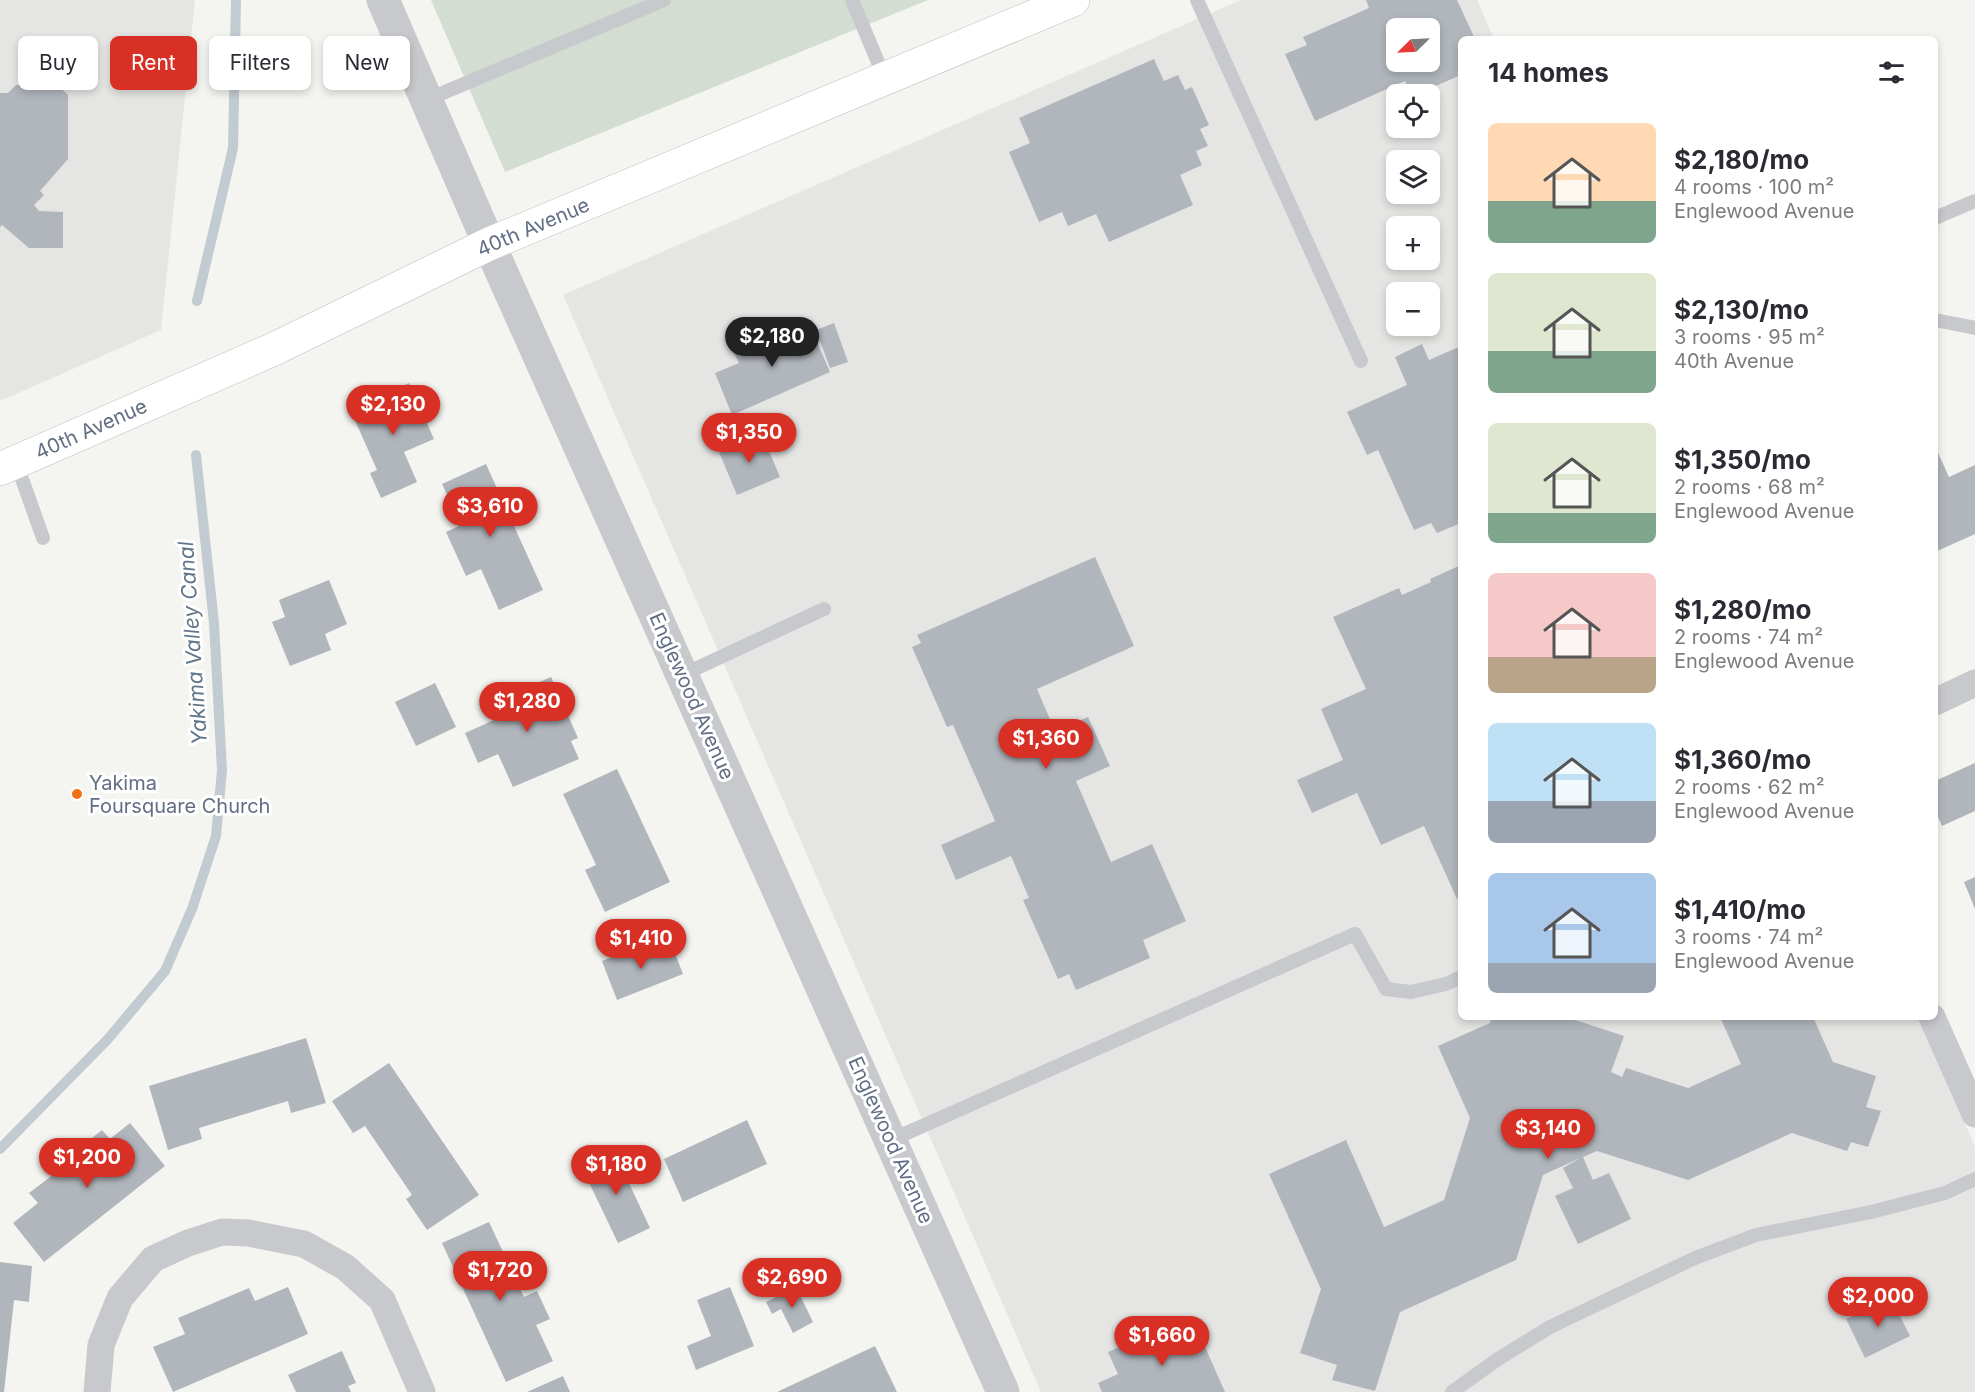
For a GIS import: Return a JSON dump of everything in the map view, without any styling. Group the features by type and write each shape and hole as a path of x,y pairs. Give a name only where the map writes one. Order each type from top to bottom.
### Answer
{"main road":[{"name":"40th Avenue","path":"8,466 273,349 489,244 1073,0"}],"street":[{"name":"Englewood Avenue","path":"383,0 489,244 1003,1392"},
{"path":"1938,701 1975,683"},
{"path":"1933,1020 1975,1114"},
{"path":"97,1392 101,1345 120,1298 153,1259 188,1243 222,1232 248,1233 304,1244 345,1267 382,1300 422,1392"}],"lane":[{"path":"426,100 663,0"},
{"path":"852,0 885,79"},
{"path":"1197,0 1361,361"},
{"path":"1938,217 1975,201"},
{"path":"1938,321 1975,328"},
{"path":"8,466 43,538"},
{"path":"682,675 824,609"},
{"path":"891,1140 1355,934 1386,988 1411,992 1446,984 1458,978"},
{"path":"1452,1392 1498,1359 1550,1327 1695,1258 1756,1235 1871,1212 1945,1193 1975,1179"}],"shaded area":[{"path":"0,0 195,0 191,36 110,36 110,90 186,90 161,330 0,401"},
{"path":"431,0 928,0 505,172"},
{"path":"1241,0 1477,0 1493,36 1458,36 1458,1020 1920,1020 1975,1147 1975,1392 1041,1392 563,295"}],"building":[{"path":"1366,0 1457,0 1474,36 1458,36 1458,76 1440,84 1406,84 1405,81 1398,84 1386,84 1386,89 1315,121 1285,54 1307,45 1303,37 1369,8"},
{"path":"1154,59 1164,81 1178,75 1185,90 1192,87 1209,125 1200,129 1208,146 1196,151 1202,165 1180,175 1193,205 1109,242 1096,214 1068,226 1062,212 1039,222 1009,152 1030,143 1019,118"},
{"path":"18,85 18,90 62,90 68,95 68,159 40,191 44,195 34,205 39,211 63,212 63,248 29,248 2,225 0,227 0,93 8,93"},
{"path":"808,321 830,372 732,415 715,373 739,363 734,353"},
{"path":"834,323 848,362 830,368 816,330"},
{"path":"1422,344 1429,360 1458,347 1458,524 1437,533 1431,523 1414,530 1378,450 1367,455 1347,412 1407,385 1395,357"},
{"path":"409,383 419,405 427,401 434,418 426,421 434,439 404,452 417,482 381,498 370,473 377,470 350,409"},
{"path":"762,434 780,477 737,495 719,452"},
{"path":"1938,453 1949,477 1975,465 1975,534 1938,551"},
{"path":"486,464 543,590 499,610 481,569 466,576 446,532 461,525 442,484"},
{"path":"1095,557 1134,646 1037,689 1055,731 1088,717 1110,766 1076,781 1111,862 1152,844 1186,921 1143,940 1150,958 1076,990 1069,974 1058,979 1023,900 1029,898 1011,856 956,880 941,845 995,821 953,725 947,727 912,647 921,643 917,635"},
{"path":"1458,566 1457,899 1424,826 1381,845 1357,793 1312,813 1297,780 1343,760 1321,709 1366,689 1333,617 1399,588 1402,595 1431,582 1430,579"},
{"path":"329,580 347,624 325,634 331,650 290,666 272,622 285,617 279,600"},
{"path":"551,677 578,738 571,741 579,759 513,787 498,754 478,763 465,733 494,720 487,705"},
{"path":"435,683 456,727 416,746 395,702"},
{"path":"1975,763 1975,811 1942,826 1938,817 1938,780"},
{"path":"617,769 670,882 605,912 585,870 596,865 563,794"},
{"path":"1975,877 1975,909 1964,882"},
{"path":"671,943 683,974 617,1000 602,961 637,947 641,955"},
{"path":"1491,1020 1575,1020 1624,1036 1611,1072 1622,1077 1626,1068 1688,1088 1741,1064 1721,1020 1814,1020 1833,1062 1876,1076 1866,1107 1881,1111 1868,1147 1851,1142 1847,1151 1792,1133 1688,1180 1597,1151 1583,1157 1593,1180 1609,1173 1631,1219 1578,1244 1555,1196 1573,1188 1563,1168 1580,1158 1543,1175 1516,1260 1400,1312 1375,1391 1332,1380 1337,1365 1300,1353 1321,1289 1269,1174 1346,1140 1384,1227 1444,1200 1470,1118 1438,1046 1490,1023"},
{"path":"306,1038 326,1103 291,1113 288,1101 199,1128 202,1139 168,1150 149,1086"},
{"path":"389,1063 479,1195 427,1230 406,1199 412,1195 365,1126 353,1133 332,1101"},
{"path":"747,1120 767,1164 683,1202 664,1159"},
{"path":"130,1123 165,1166 44,1262 13,1223 38,1203 29,1193 62,1168 59,1164 102,1130 110,1139"},
{"path":"612,1147 650,1228 618,1243 585,1174 590,1172 585,1160"},
{"path":"489,1222 524,1297 537,1291 550,1319 536,1325 553,1361 506,1382 442,1243"},
{"path":"0,1262 32,1266 29,1302 14,1300 4,1392 0,1392"},
{"path":"288,1287 308,1334 173,1392 153,1347 185,1334 178,1318 249,1288 255,1301"},
{"path":"730,1287 754,1346 696,1370 687,1346 711,1336 697,1300"},
{"path":"796,1287 813,1322 793,1333 781,1309 772,1314 766,1302"},
{"path":"1891,1298 1910,1336 1865,1358 1846,1319"},
{"path":"1169,1325 1179,1348 1201,1338 1225,1392 1102,1392 1098,1383 1118,1374 1108,1352"},
{"path":"875,1346 897,1392 777,1392"},
{"path":"342,1351 356,1383 348,1386 351,1392 296,1392 288,1375"},
{"path":"563,1376 570,1392 527,1392"}],"waterway":[{"name":"Yakima Valley Canal","path":"197,301 233,148 236,0"},
{"name":"Yakima Valley Canal","path":"0,1149 108,1039 165,971 192,909 216,836 222,770 214,623 196,455"}],"place":[{"name":"Yakima Foursquare Church","path":"77,794"}]}
